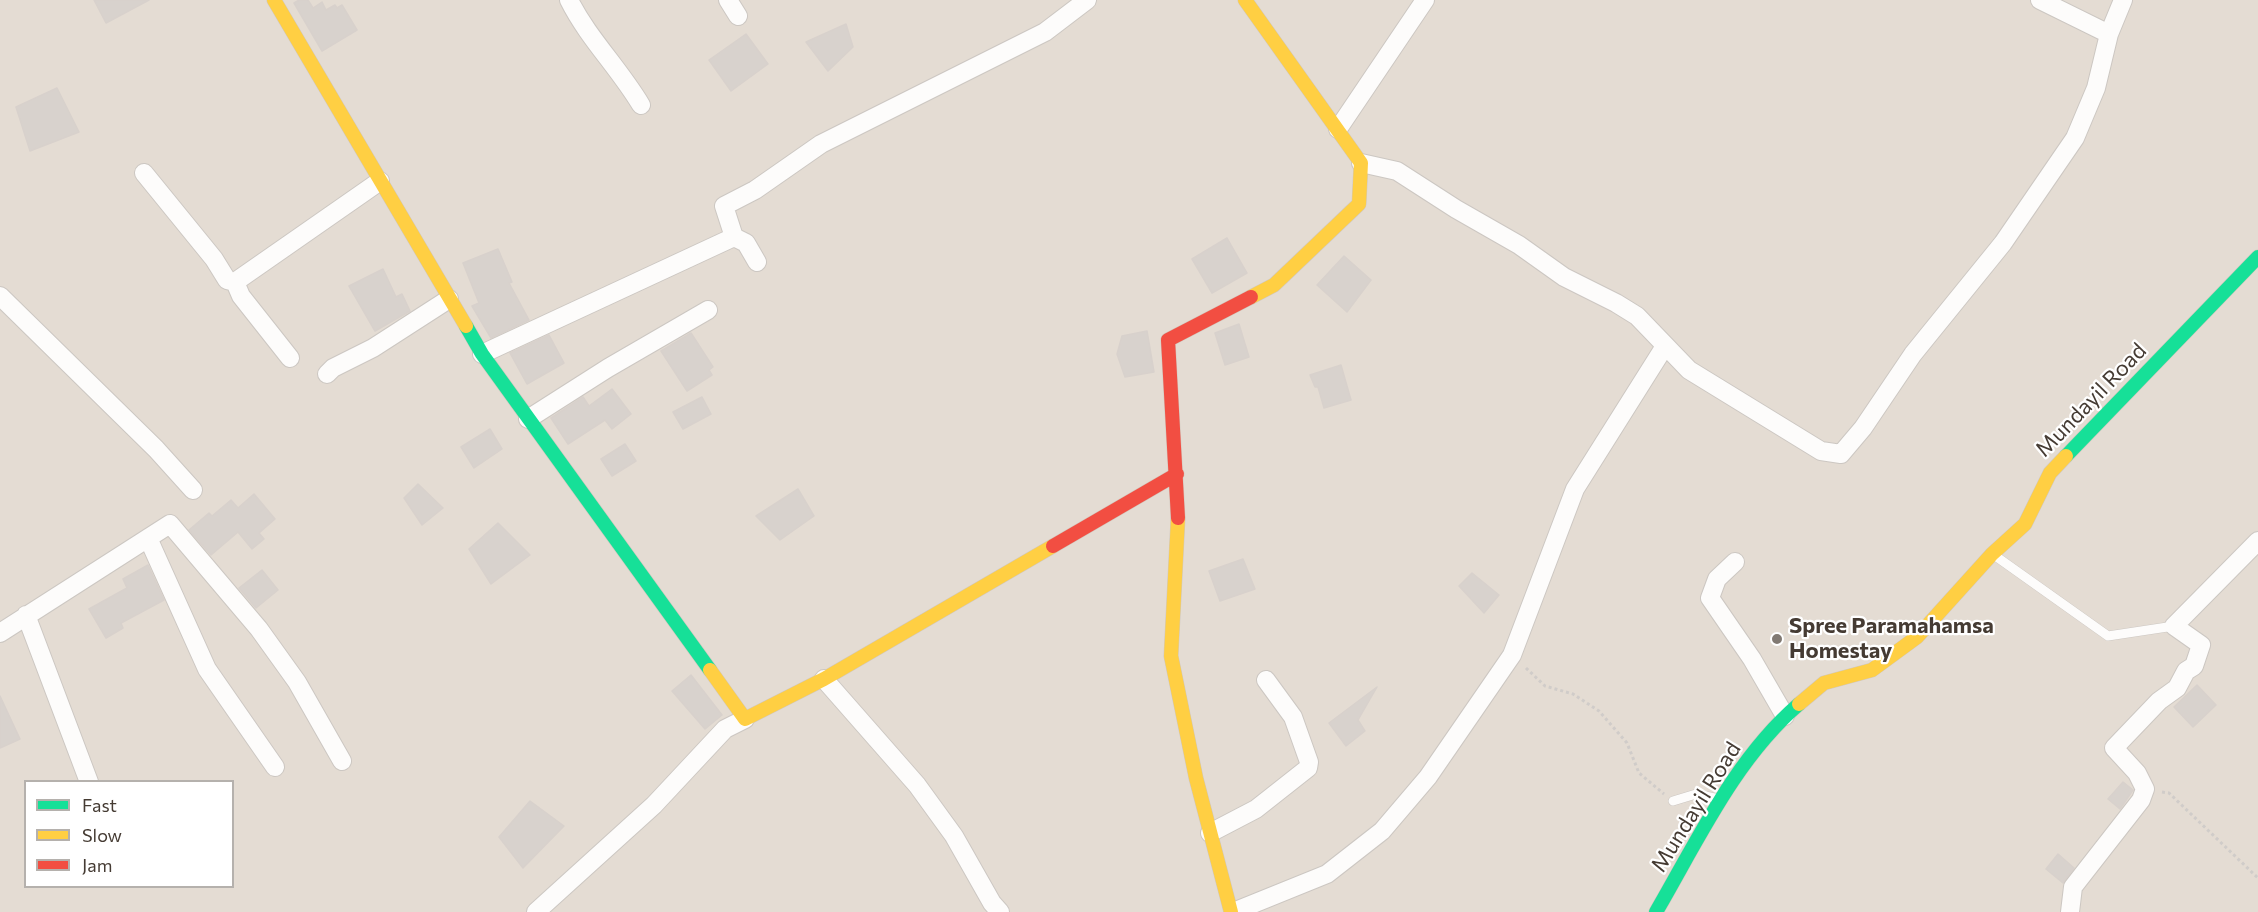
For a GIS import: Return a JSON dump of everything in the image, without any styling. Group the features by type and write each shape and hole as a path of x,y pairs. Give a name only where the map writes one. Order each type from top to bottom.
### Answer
{"main road":[{"path":"274,0 482,354 746,719 824,679 1177,474"},
{"path":"1232,912 1210,833 1171,656 1178,534 1177,474 1168,340 1274,285 1359,204 1361,163 1245,0"},
{"name":"Mundayil Road","path":"1656,912 1740,768 1785,716 1824,682 1872,670 1917,637 1992,554 2025,524 2050,473 2258,258"}],"street":[{"path":"569,0 587,32 606,52 641,105"},
{"path":"728,0 738,16"},
{"path":"757,262 746,243 734,237 724,206 755,190 821,144 1045,32 1088,0"},
{"path":"1338,129 1425,0"},
{"path":"2040,0 2109,34"},
{"path":"1361,163 1397,171 1456,209 1519,245 1564,277 1637,316 1689,370 1821,451 1841,454 1863,428 1912,354 2002,243 2075,138 2096,88 2109,34 2123,0"},
{"path":"144,173 214,259 227,280 235,282 380,181"},
{"path":"482,354 734,237"},
{"path":"235,282 241,296 290,358"},
{"path":"0,296 156,449 193,490"},
{"path":"327,374 333,368 373,348 449,299"},
{"path":"528,419 608,368 708,310"},
{"path":"1232,912 1327,874 1382,831 1428,777 1512,655 1575,489 1665,346"},
{"path":"0,633 170,524 260,629 297,682 342,761"},
{"path":"148,538 207,669 275,767"},
{"path":"2070,912 2073,887 2141,800 2145,789 2137,773 2114,748 2159,701 2177,688 2186,671 2194,666 2201,645 2174,626 2258,541"},
{"path":"1735,562 1717,579 1710,598 1752,659 1785,716"},
{"path":"26,615 88,780"},
{"path":"824,679 917,785 954,836 992,903 1000,912"},
{"path":"1210,833 1256,809 1308,768 1307,755 1298,728 1266,680"},
{"path":"536,912 654,805 726,729 746,719"}],"lane":[{"path":"1992,554 2108,636 2174,626"},
{"path":"1672,801 1696,794 1722,799"}],"path":[{"path":"1512,655 1545,686 1574,693 1599,711 1627,743 1639,773 1672,801"},
{"path":"2145,789 2169,793 2258,878"}],"shaded area":[{"path":"0,0 2258,0 2258,912 0,912"}],"building":[{"path":"94,0 149,0 106,23"},
{"path":"299,0 308,0 313,8 322,2 326,10 335,5 337,8 342,5 357,30 322,51 294,3"},
{"path":"846,24 853,47 828,71 806,42"},
{"path":"746,34 768,64 731,91 709,60"},
{"path":"57,88 79,132 30,151 16,107"},
{"path":"1227,238 1247,273 1212,293 1192,259"},
{"path":"498,249 512,282 509,283 529,320 491,338 472,306 479,303 463,263"},
{"path":"1344,256 1371,280 1347,312 1317,285"},
{"path":"383,269 396,297 402,294 410,311 375,331 349,286"},
{"path":"1239,324 1249,357 1225,365 1215,333"},
{"path":"1147,331 1154,372 1125,377 1117,354 1122,336"},
{"path":"691,333 713,367 709,370 712,375 687,391 661,351"},
{"path":"549,335 564,363 527,384 510,353"},
{"path":"1341,365 1351,400 1324,408 1318,387 1315,387 1310,375"},
{"path":"612,389 631,414 612,429 605,420 568,444 551,418 583,397 589,406"},
{"path":"702,397 711,414 683,429 673,412"},
{"path":"490,429 502,449 474,468 461,447"},
{"path":"625,444 636,461 612,476 601,459"},
{"path":"418,484 443,508 422,525 404,498"},
{"path":"798,489 814,516 780,540 756,516"},
{"path":"254,494 275,519 259,533 264,539 252,549 238,532 211,555 189,530 209,513 212,516 231,500 238,508"},
{"path":"498,523 530,555 491,584 469,549"},
{"path":"1243,559 1255,589 1220,601 1209,571"},
{"path":"148,565 164,600 121,623 123,628 106,638 89,609 127,588 123,579"},
{"path":"262,570 278,590 256,608 239,588"},
{"path":"1472,573 1499,595 1484,613 1459,586"},
{"path":"691,675 722,715 705,729 672,691"},
{"path":"2197,685 2216,705 2193,727 2174,707"},
{"path":"1377,687 1358,720 1365,731 1346,746 1329,723"},
{"path":"0,696 20,739 0,748"},
{"path":"2123,782 2133,790 2120,809 2108,799"},
{"path":"530,801 564,826 523,868 499,837"},
{"path":"2058,854 2074,868 2063,883 2046,869"}],"traffic: fast":[{"path":"2066,456 2258,257"},
{"path":"466,326 482,354 710,670"},
{"path":"1656,912 1737,775 1776,726 1799,704"}],"traffic: slow":[{"path":"274,0 466,326"},
{"path":"1245,0 1361,163 1359,204 1274,285 1251,297"},
{"path":"1799,704 1824,683 1872,670 1917,637 1992,554 2025,524 2050,473 2066,456"},
{"path":"1178,518 1171,656 1196,778 1231,912"},
{"path":"710,670 745,719 824,679 1053,546"}],"traffic: jam":[{"path":"1178,518 1168,340 1251,297"},
{"path":"1053,546 1177,474"}],"place":[{"name":"Spree Paramahamsa Homestay","path":"1777,639"}]}
